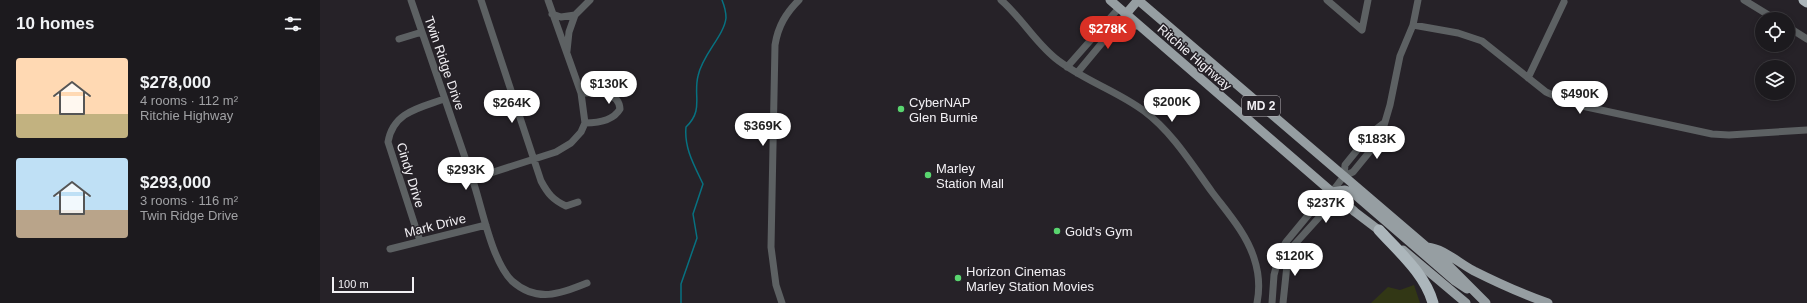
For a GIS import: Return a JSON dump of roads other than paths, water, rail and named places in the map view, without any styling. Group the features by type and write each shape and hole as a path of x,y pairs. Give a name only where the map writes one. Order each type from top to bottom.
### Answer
{"highway":[{"path":"1379,230 1403,256 1426,285 1433,303"}],"main road":[{"name":"Ritchie Highway","path":"1110,0 1332,192 1466,303"},
{"path":"1119,8 1125,0"},
{"name":"Ritchie Highway","path":"1138,0 1450,266 1486,303"},
{"path":"1126,14 1138,0"},
{"path":"1112,30 1126,25 1138,25"},
{"path":"1332,192 1345,190 1352,192 1455,280 1478,296"},
{"path":"1427,247 1439,248 1457,261 1491,280 1548,303"}],"street":[{"name":"Twin Ridge Drive","path":"411,0 486,225 502,267 512,281 526,291 541,297 555,296 587,283"},
{"path":"481,0 534,159 549,195 556,202 566,206 578,202"},
{"path":"472,180 556,152 571,143 581,132 585,123 581,93 548,0"},
{"path":"567,55 568,32 575,15 590,0"},
{"path":"782,303 776,285 771,247 774,57 777,32 783,19 799,0"},
{"path":"1002,0 1041,45 1067,68 1125,98 1144,110 1170,135 1233,220 1250,247 1257,270 1259,292 1258,303"},
{"path":"1327,0 1362,30 1368,0"},
{"path":"1272,303 1274,275 1280,253 1286,242 1324,196 1332,192 1344,176 1353,172 1380,139 1400,56 1413,25 1418,0"},
{"path":"1744,0 1764,12"},
{"path":"1528,78 1564,2"},
{"path":"1067,68 1119,8"},
{"path":"552,14 561,17 575,15"},
{"path":"1078,74 1126,14"},
{"path":"1413,25 1458,32 1476,38 1489,45 1546,92 1572,103 1704,133 1729,135 1807,130"},
{"path":"1795,31 1807,39"},
{"path":"399,39 422,32"},
{"path":"581,93 608,94 615,97 620,103 620,109 610,118 594,123 585,123"},
{"name":"Cindy Drive","path":"420,242 388,142 390,131 397,120 411,111 444,99"},
{"path":"1344,176 1345,165 1371,134 1384,123"},
{"path":"1283,303 1287,266 1294,245 1332,203 1332,192"},
{"name":"Mark Drive","path":"390,249 486,225"}],"waterway":[{"path":"681,303 681,284 697,238 693,214 703,184 688,149 686,127 695,115 697,103 697,83 700,68 721,32 726,18 722,0"}],"place":[{"name":"CyberNAP Glen Burnie","path":"901,109"},
{"name":"Marley Station Mall","path":"928,175"},
{"name":"Gold's Gym","path":"1057,231"},
{"name":"Horizon Cinemas Marley Station Movies","path":"958,278"}]}
